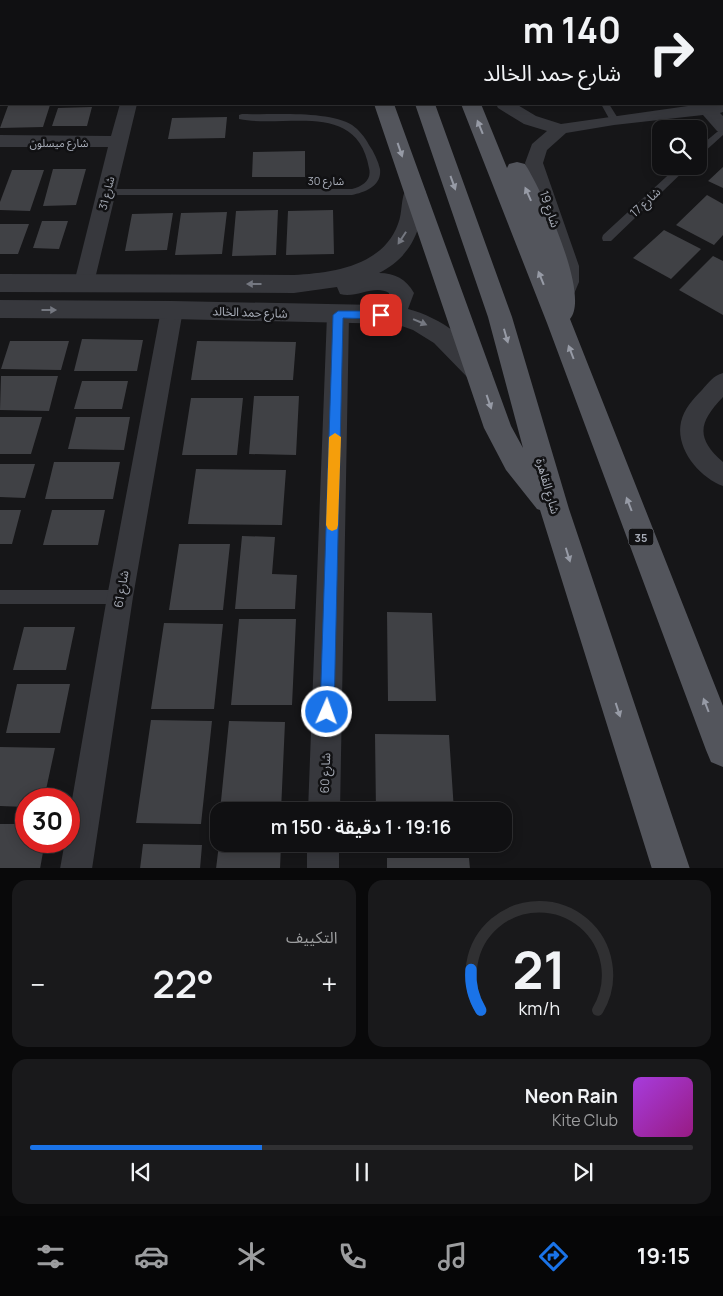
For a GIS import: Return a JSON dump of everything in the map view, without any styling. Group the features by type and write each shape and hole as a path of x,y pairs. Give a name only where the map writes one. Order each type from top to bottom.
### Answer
{"main road":[{"path":"384,105 505,445 516,462 554,509"},
{"name":"شارع القاهرة","path":"424,105 500,317 554,509 595,640 671,868"},
{"name":"35","path":"471,105 561,311 723,750"},
{"path":"488,105 556,259 562,282 561,311"}],"street":[{"name":"شارع 31","path":"84,283 128,105"},
{"name":"شارع 19","path":"506,105 530,120 562,129"},
{"path":"715,108 723,129"},
{"name":"شارع 19","path":"561,311 569,282 569,266 534,163 538,148 562,129 614,120 715,108"},
{"name":"شارع ميسلون","path":"0,141 118,142"},
{"path":"0,283 314,284 354,276 383,260 398,244 408,227 415,192"},
{"path":"294,284 306,288 331,291 344,290 379,281 391,282 400,289 402,297 397,306 381,315"},
{"name":"شارع حمد الخالد","path":"0,310 172,310 381,315 411,318 431,327 449,340 479,373"},
{"name":"شارع 61","path":"76,868 120,597 172,310"},
{"name":"شارع 60","path":"324,802 338,315"},
{"path":"723,382 698,410 694,418 691,437 695,447 709,465 723,476"},
{"path":"323,852 323,868"}],"lane":[{"path":"606,105 614,120"},
{"name":"شارع 30","path":"107,192 345,193 363,189 374,178 375,170 367,151 353,130 344,124 329,120 242,117"},
{"path":"707,144 723,129"},
{"name":"شارع 17","path":"607,238 674,175"},
{"path":"0,597 120,597"}],"building":[{"path":"50,105 43,127 0,128 8,106"},
{"path":"92,107 87,126 52,126 58,108"},
{"path":"227,117 225,138 168,139 172,118"},
{"path":"305,151 305,177 252,177 253,152"},
{"path":"723,167 723,188 708,181"},
{"path":"53,169 86,169 76,205 43,206"},
{"path":"12,170 44,170 30,211 0,210 0,202"},
{"path":"707,195 723,204 723,235 714,245 676,225"},
{"path":"278,210 276,255 232,256 236,211"},
{"path":"333,210 334,254 286,255 288,211"},
{"path":"227,212 222,254 175,255 181,213"},
{"path":"173,213 167,250 125,251 132,214"},
{"path":"42,221 68,221 59,249 33,248"},
{"path":"0,224 29,224 18,254 0,254"},
{"path":"664,230 701,249 671,279 633,258"},
{"path":"713,256 723,261 723,315 679,290"},
{"path":"82,339 143,340 137,371 74,371"},
{"path":"10,341 69,341 61,370 1,369"},
{"path":"197,341 296,342 293,380 191,380"},
{"path":"1,376 58,376 49,411 0,410"},
{"path":"82,381 128,381 122,409 74,409"},
{"path":"254,396 299,396 296,455 249,454"},
{"path":"191,398 243,398 237,455 182,455"},
{"path":"0,417 42,417 31,454 0,454"},
{"path":"76,417 130,417 124,450 68,449"},
{"path":"54,462 120,462 113,499 45,499"},
{"path":"0,464 35,464 25,498 0,497"},
{"path":"196,469 286,470 282,525 188,524"},
{"path":"0,510 21,510 12,544 0,544"},
{"path":"52,510 105,510 98,545 43,545"},
{"path":"242,536 275,537 272,574 297,575 295,609 235,609"},
{"path":"179,544 230,544 223,610 169,610"},
{"path":"387,612 432,613 436,701 388,701"},
{"path":"239,619 296,619 292,705 231,705"},
{"path":"164,623 223,624 214,709 151,709"},
{"path":"24,627 75,627 66,670 13,670"},
{"path":"17,684 70,684 60,733 6,733"},
{"path":"151,720 212,721 201,824 136,823"},
{"path":"229,721 285,722 281,802 221,802"},
{"path":"375,734 449,735 453,802 376,802"},
{"path":"0,747 55,748 46,788 15,788 15,807 0,806"},
{"path":"0,824 15,824 15,853 43,853 40,868 0,868"},
{"path":"143,844 202,845 200,868 140,868"},
{"path":"218,852 281,852 280,868 216,868"},
{"path":"387,858 469,858 470,868 387,868"}],"slow traffic":[{"path":"332,525 335,437"}],"route":[{"path":"327,712 338,315 381,315"}]}
